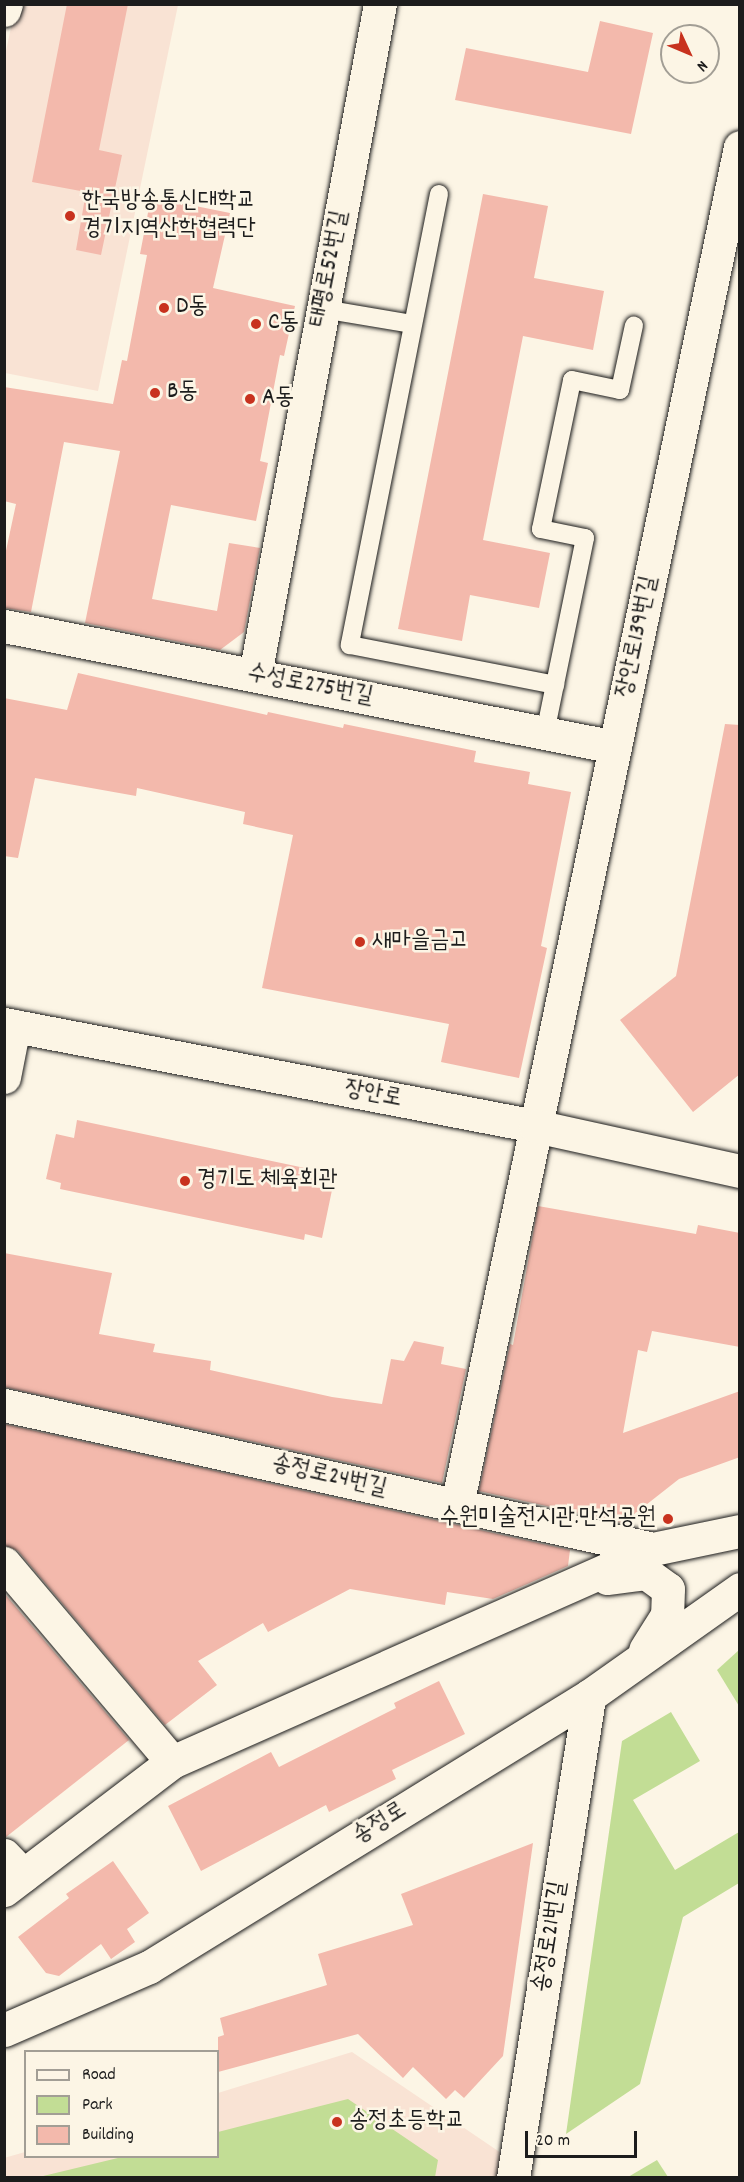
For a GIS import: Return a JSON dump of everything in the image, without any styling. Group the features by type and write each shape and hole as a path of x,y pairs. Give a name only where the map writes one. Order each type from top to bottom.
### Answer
{"street":[{"path":"4,10 6,4"},
{"name":"태평로52번길","path":"255,675 380,4"},
{"name":"장안로139번길","path":"457,1505 740,147"},
{"name":"수성로275번길","path":"4,626 615,747"},
{"path":"4,1077 9,1025"},
{"name":"장안로","path":"9,1025 535,1126 740,1172"},
{"name":"송정로24번길","path":"4,1405 653,1549"},
{"path":"11,1873 172,1762 653,1549 740,1531"},
{"path":"4,1563 172,1762"},
{"path":"580,1581 646,1573 668,1589 667,1615 639,1659"},
{"name":"송정로","path":"4,2030 149,1967 589,1696 740,1589"},
{"name":"송정로21번길","path":"513,2178 589,1696"}],"lane":[{"path":"439,194 350,645 555,685"},
{"path":"323,309 413,324"},
{"path":"545,733 585,538 541,529 572,380 620,390 634,325"}],"shaded area":[{"name":"한국방송통신대학교 경기지역산학협력단","path":"16,5 178,5 98,391 5,373 4,60"},
{"name":"송정초등학교","path":"352,2052 507,2157 504,2178 5,2178 4,2158 24,2152 24,2158 219,2158 219,2093"}],"green space":[{"path":"739,1650 739,1706 717,1670"},
{"path":"671,1712 700,1761 633,1800 675,1870 739,1832 739,1883 683,1917 640,2084 566,2134 622,1741"},
{"path":"348,2099 438,2160 435,2177 39,2177 118,2158 219,2158 219,2132"},
{"path":"657,2160 668,2177 628,2177"}],"building":[{"path":"67,4 128,4 99,150 122,155 101,255 76,250 86,192 32,182"},
{"path":"600,21 653,33 631,134 455,100 466,48 588,72"},
{"path":"483,194 548,206 534,278 604,291 593,350 523,336 483,540 550,553 539,608 470,595 462,641 398,629"},
{"path":"151,197 230,213 213,288 295,306 284,356 280,355 260,461 268,463 256,521 171,505 152,599 217,611 229,543 260,548 244,632 220,650 85,623 120,451 64,442 31,612 4,608 4,560 16,504 4,501 4,387 113,404 122,360 127,361 147,255 140,254"},
{"path":"78,673 267,715 268,712 343,728 344,724 476,751 474,762 530,772 528,784 571,792 541,946 547,948 519,1078 441,1062 449,1024 262,988 293,835 243,824 245,812 137,788 136,796 35,778 18,858 4,856 4,698 67,710"},
{"path":"725,724 740,725 740,1074 693,1112 620,1020 676,976"},
{"name":"경기도 체육회관","path":"77,1120 319,1171 315,1187 332,1190 322,1238 305,1234 304,1240 60,1189 61,1183 46,1179 56,1134 74,1138"},
{"path":"538,1206 696,1234 698,1225 740,1233 740,1347 652,1331 647,1352 638,1350 623,1433 740,1391 740,1457 679,1479 623,1523 479,1491 510,1344 513,1345"},
{"path":"4,1253 112,1273 99,1334 155,1344 153,1352 211,1361 210,1370 332,1397 382,1404 391,1359 404,1361 414,1341 444,1347 441,1364 466,1369 442,1483 4,1387"},
{"path":"4,1424 570,1550 568,1566 493,1599 447,1592 445,1605 350,1589 268,1632 263,1623 198,1661 217,1685 165,1725 18,1551 4,1545"},
{"path":"4,1593 129,1740 6,1837 4,1837"},
{"path":"439,1681 465,1734 392,1770 396,1779 329,1812 326,1805 201,1871 168,1806 271,1752 279,1767 396,1708 394,1703"},
{"path":"533,1843 503,2056 464,2098 455,2090 446,2099 413,2067 403,2078 358,2034 219,2072 218,2037 224,2035 220,2018 327,1985 318,1954 413,1925 401,1894"},
{"path":"113,1861 149,1913 127,1929 135,1942 111,1959 101,1944 59,1976 46,1973 18,1937 69,1898 66,1894"}],"place":[{"name":"한국방송통신대학교 경기지역산학협력단","path":"70,216"},
{"name":"D동","path":"164,308"},
{"name":"C동","path":"256,324"},
{"name":"B동","path":"155,393"},
{"name":"A동","path":"250,399"},
{"name":"새마을금고","path":"360,942"},
{"name":"경기도 체육회관","path":"185,1181"},
{"name":"수원미술전시관.만석공원","path":"668,1519"},
{"name":"송정초등학교","path":"337,2122"}]}
